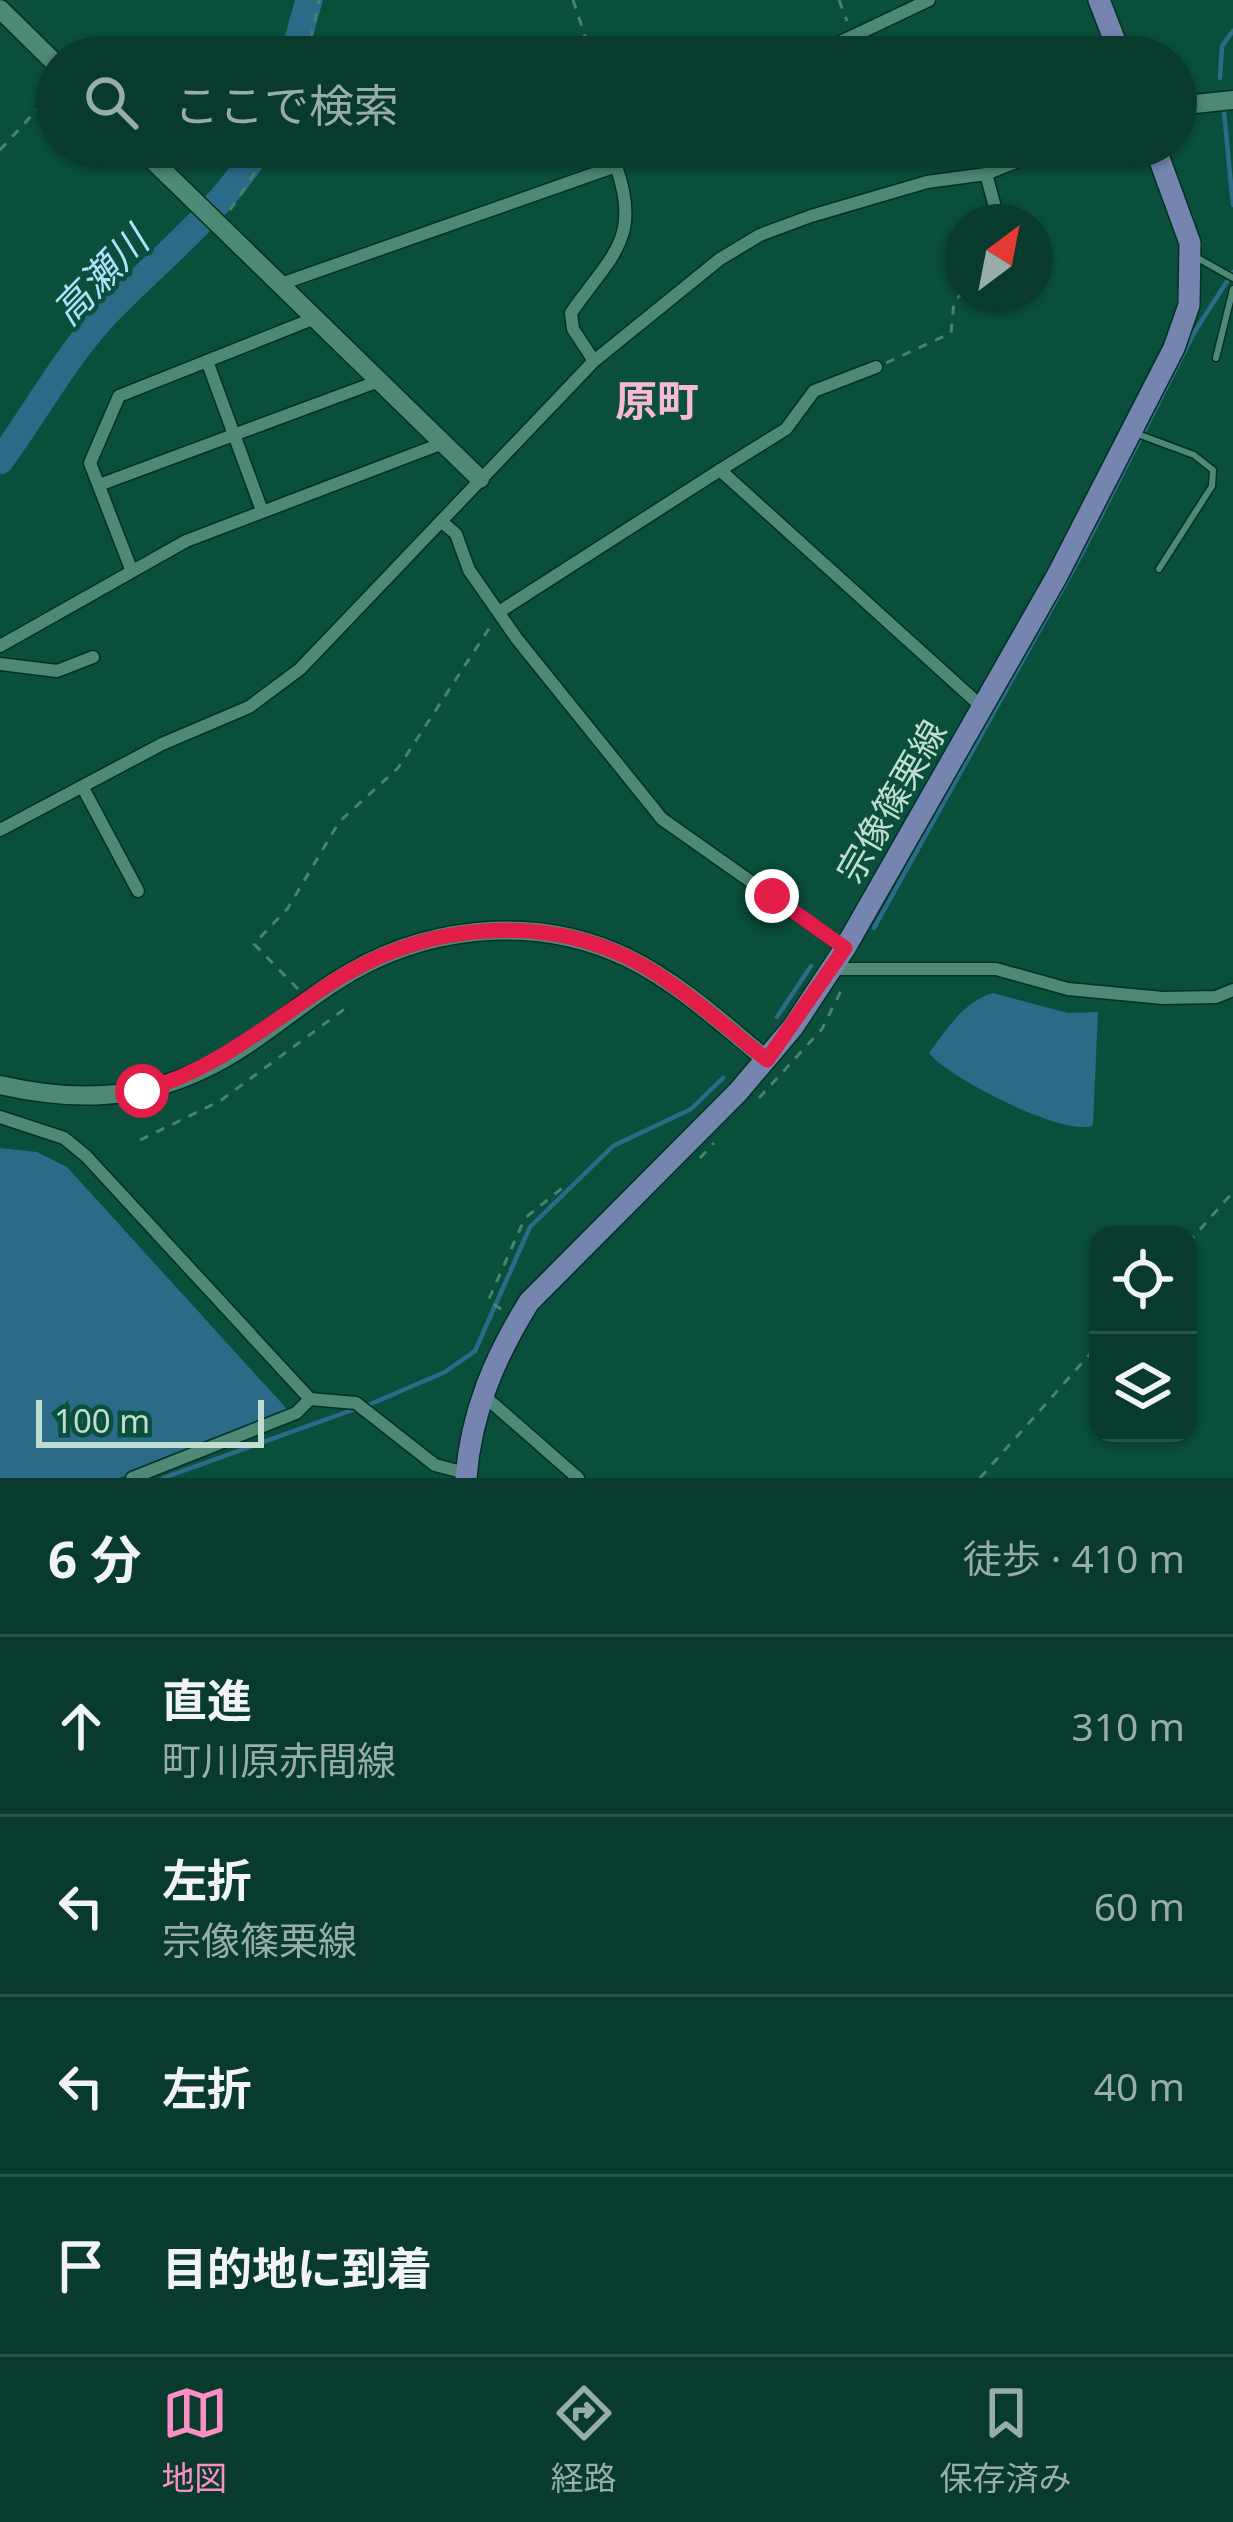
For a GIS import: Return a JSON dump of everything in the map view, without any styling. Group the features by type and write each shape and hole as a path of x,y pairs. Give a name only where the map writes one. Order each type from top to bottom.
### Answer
{"main road":[{"path":"1099,0 1112,36"},
{"path":"0,9 36,44"},
{"path":"1197,104 1233,100"},
{"path":"160,168 480,479"},
{"name":"宗像篠栗線","path":"466,1476 482,1394 518,1319 559,1268 767,1060 832,969 1132,431 1182,327 1192,256 1162,168"},
{"path":"0,1085 72,1097 142,1091 205,1069 360,966 422,941 481,931 533,932 590,943 644,966 767,1060"}],"street":[{"path":"853,36 929,0"},
{"path":"281,284 610,168"},
{"path":"594,361 574,329 571,313 626,232 630,205 617,168"},
{"path":"0,830 162,744 249,707 300,669 594,361 720,259 760,235 927,182 1001,168"},
{"path":"986,174 994,204"},
{"path":"130,569 90,463 119,396 315,318"},
{"path":"207,361 261,508"},
{"path":"499,612 786,429 814,391 876,367"},
{"path":"99,485 379,382"},
{"path":"0,646 130,569 261,508 443,443"},
{"path":"720,470 982,707"},
{"path":"441,521 456,534 470,571 499,612 662,819 845,948"},
{"path":"0,664 56,670 93,657"},
{"path":"83,788 138,892"},
{"path":"832,969 996,969 1068,989 1144,997 1216,998 1233,990"},
{"path":"0,1117 64,1138 86,1156 310,1399 356,1402 435,1465 466,1476"},
{"path":"482,1394 578,1478"},
{"path":"132,1478 296,1413 310,1399"}],"lane":[{"path":"1192,256 1233,278"},
{"path":"1216,358 1233,290"},
{"path":"1132,431 1194,455 1214,470 1212,486 1160,569"}],"path":[{"path":"311,36 319,0"},
{"path":"573,0 585,36"},
{"path":"838,0 853,36"},
{"path":"0,150 36,111"},
{"path":"217,225 257,168"},
{"path":"876,367 952,333 952,312"},
{"path":"308,1000 254,944 288,908 348,812 398,768 499,612"},
{"path":"140,1140 220,1101 346,1008"},
{"path":"518,1319 488,1301 525,1218 566,1185"},
{"path":"1197,1233 1233,1192"},
{"path":"980,1478 1089,1355"}],"water":[{"path":"993,993 1068,1013 1098,1012 1093,1125 1079,1127 1034,1115 959,1076 929,1053 964,1009"},
{"path":"0,1148 37,1152 67,1167 287,1409 282,1416 119,1478 0,1478"}],"waterway":[{"name":"高瀬川","path":"299,36 309,0"},
{"path":"1220,78 1222,46 1233,31"},
{"path":"1224,112 1233,205"},
{"name":"高瀬川","path":"0,461 89,333 206,216 245,168"},
{"path":"874,928 1078,561 1195,331 1233,272"},
{"path":"777,1017 811,966"},
{"path":"366,1406 445,1372 475,1351 530,1227 613,1146 691,1109 723,1078"},
{"path":"163,1478 355,1409"}],"district":[{"name":"原町","path":"657,399"}],"route":[{"path":"142,1091 205,1069 232,1054 334,981 386,952 448,934 506,929 590,943 644,966 767,1060 845,948 772,896"}]}
